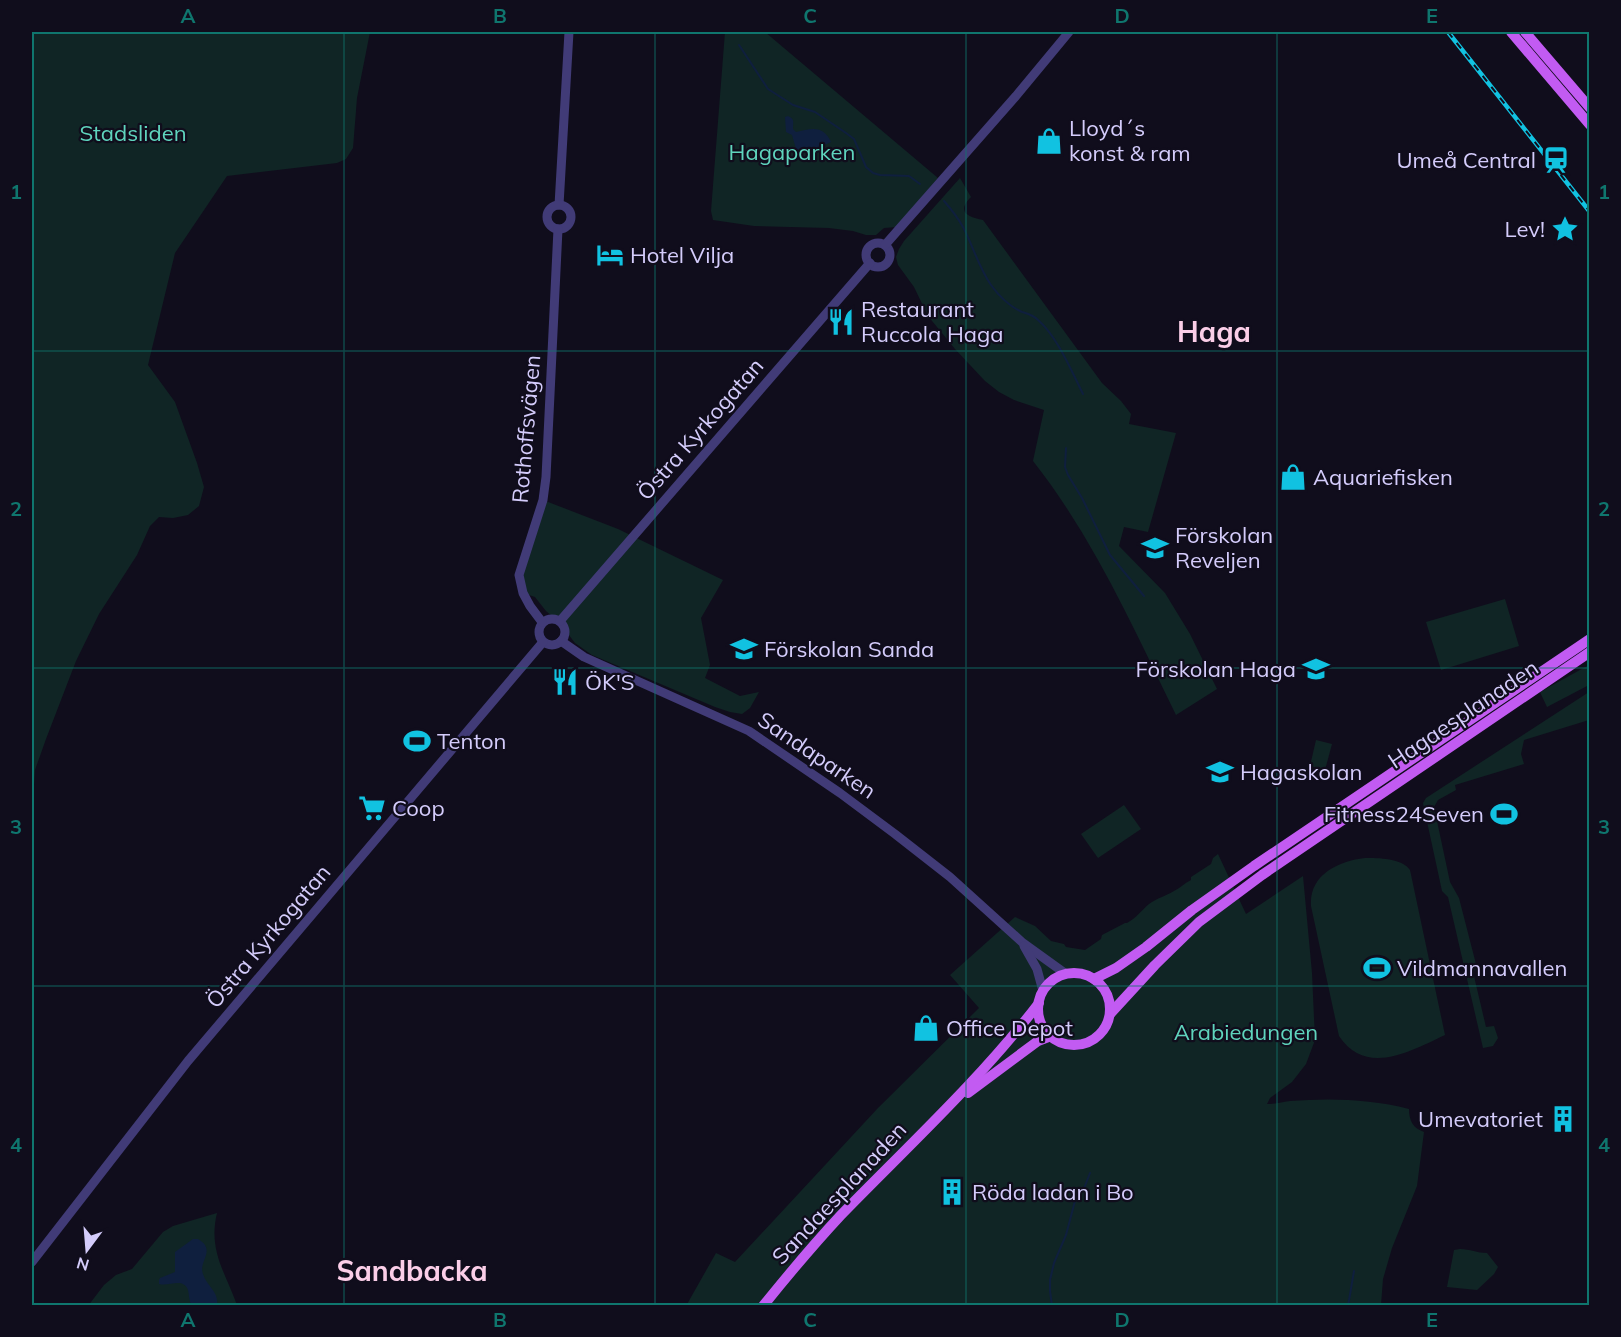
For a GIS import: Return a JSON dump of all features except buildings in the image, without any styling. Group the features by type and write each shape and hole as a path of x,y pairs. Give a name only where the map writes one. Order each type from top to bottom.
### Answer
{"main road":[{"path":"1511,32 1590,125"},
{"path":"1525,32 1590,108"},
{"path":"1570,659 1590,632"},
{"name":"Hagaesplanaden","path":"1110,1014 1199,922 1262,875 1570,659 1590,639"},
{"name":"Hagaesplanaden","path":"1094,979 1116,968 1146,947 1192,910 1254,866 1570,659 1590,652"},
{"path":"1570,659 1590,657"},
{"path":"1066,974 1082,974 1094,979 1107,993 1110,1014 1105,1028 1089,1042 1076,1045 1051,1036 1040,1020 1039,1003 1043,991 1052,981 1066,974"},
{"name":"Sandaesplanaden","path":"763,1305 839,1217 1004,1047 1039,1003"},
{"name":"Sandaesplanaden","path":"945,1110 1038,1041 1051,1036"}],"street":[{"name":"Rothoffsvägen","path":"559,205 568,32"},
{"name":"Östra Kyrkogatan","path":"885,245 1024,87 1069,32"},
{"name":"Rothoffsvägen","path":"559,205 568,210 571,218 568,225 558,229 550,226 547,216 551,208 559,205"},
{"name":"Rothoffsvägen","path":"542,622 522,593 519,575 543,500 546,477 558,229"},
{"name":"Östra Kyrkogatan","path":"877,243 885,245 890,255 886,264 880,267 870,264 866,256 869,246 877,243"},
{"name":"Östra Kyrkogatan","path":"560,621 870,264"},
{"path":"553,619 560,621 565,633 561,641 552,645 543,642 538,632 542,622 553,619"},
{"name":"Sandaparken","path":"561,641 584,657 749,731 895,834 951,877 1023,944 1066,974"},
{"name":"Östra Kyrkogatan","path":"32,1262 188,1061 543,642"},
{"name":"Sandaparken","path":"1023,944 1037,969 1043,991"}],"green space":[{"name":"Stadsliden","path":"32,32 370,32 357,98 353,148 346,159 337,163 227,176 175,253 148,365 175,402 204,487 199,506 188,515 173,518 159,517 150,526 137,555 99,614 76,661 35,770 32,814"},
{"name":"Hagaparken","path":"725,32 765,32 938,178 897,227 884,228 876,235 866,235 829,228 754,226 713,220 711,211"},
{"path":"960,178 971,197 964,206 966,213 983,220 1102,383 1131,414 1129,424 1176,433 1148,532 1124,527 1119,546 1165,593 1190,634 1217,689 1176,715 1094,552 1055,490 1033,461 1044,410 1014,400 985,381 928,316 914,287 898,265 896,257 904,241"},
{"path":"543,500 618,529 723,580 701,618 710,665 705,678 740,696 759,692 750,708 742,714 715,707 592,655 575,643 535,597 523,593 520,571"},
{"path":"1505,599 1519,646 1441,670 1426,622"},
{"path":"1589,665 1589,685 1547,707 1540,692"},
{"path":"1589,692 1589,720 1524,740 1521,754 1524,764 1455,785 1456,790 1438,800 1434,807 1450,882 1459,898 1477,968 1473,972 1486,1027 1494,1026 1498,1038 1493,1046 1483,1048 1448,897 1442,891 1423,803 1426,798"},
{"path":"1316,740 1332,744 1325,770 1310,766"},
{"path":"1124,805 1141,829 1098,858 1081,834"},
{"name":"Arabiedungen","path":"1218,854 1246,914 1303,876 1312,973 1315,1040 1306,1064 1292,1082 1270,1098 1267,1104 1335,1100 1365,1101 1394,1106 1409,1109 1412,1124 1424,1132 1417,1186 1392,1248 1383,1279 1381,1305 686,1306 716,1253 735,1262 878,1108 979,1008 950,975 1015,917 1035,926 1051,941 1064,944 1066,947 1085,950 1101,939 1102,935 1127,923 1152,902 1191,880 1191,877 1211,864 1213,858"},
{"name":"Vildmannavallen","path":"1365,858 1396,861 1410,870 1445,1035 1418,1048 1389,1057 1375,1058 1362,1055 1350,1048 1339,1036 1311,906 1312,895 1320,878 1345,862"},
{"path":"217,1213 216,1250 237,1305 88,1306 104,1285 116,1275 132,1269 163,1232 173,1226"},
{"path":"1454,1250 1487,1253 1498,1267 1477,1290 1447,1287"}],"water":[{"path":"788,116 793,120 793,129 796,132 820,130 828,136 831,142 801,153 796,149 792,135 786,132 785,117"},
{"path":"193,1239 198,1239 206,1247 202,1269 205,1278 215,1292 217,1305 191,1305 188,1290 183,1284 159,1284 160,1278 175,1272 175,1252"}],"waterway":[{"path":"739,45 768,89 793,105 815,112 854,139 866,167 873,173 909,176 920,184"},
{"path":"944,201 963,227 991,285 1009,304 1034,317 1052,335 1083,394"},
{"path":"1066,448 1065,467 1068,475 1110,555 1144,596"},
{"path":"1052,1306 1050,1280 1054,1263 1066,1235 1075,1201 1090,1173"},
{"path":"1348,1306 1354,1271"}],"railway":[{"path":"1448,32 1590,212"}],"place":[{"name":"Lloyd´s konst & ram","path":"1049,141"},
{"name":"Umeå Central","path":"1556,160"},
{"name":"Lev!","path":"1565,229"},
{"name":"Hotel Vilja","path":"610,255"},
{"name":"Restaurant Ruccola Haga","path":"841,322"},
{"name":"Aquariefisken","path":"1293,477"},
{"name":"Förskolan Reveljen","path":"1155,548"},
{"name":"Förskolan Sanda","path":"744,649"},
{"name":"Förskolan Haga","path":"1316,669"},
{"name":"ÖK'S","path":"565,682"},
{"name":"Tenton","path":"417,741"},
{"name":"Hagaskolan","path":"1220,772"},
{"name":"Coop","path":"372,808"},
{"name":"Fitness24Seven","path":"1504,814"},
{"name":"Vildmannavallen","path":"1377,968"},
{"name":"Office Depot","path":"926,1028"},
{"name":"Umevatoriet","path":"1563,1119"},
{"name":"Röda ladan i Bo","path":"952,1192"}],"district":[{"name":"Haga","path":"1214,332"},
{"name":"Sandbacka","path":"412,1271"}]}
